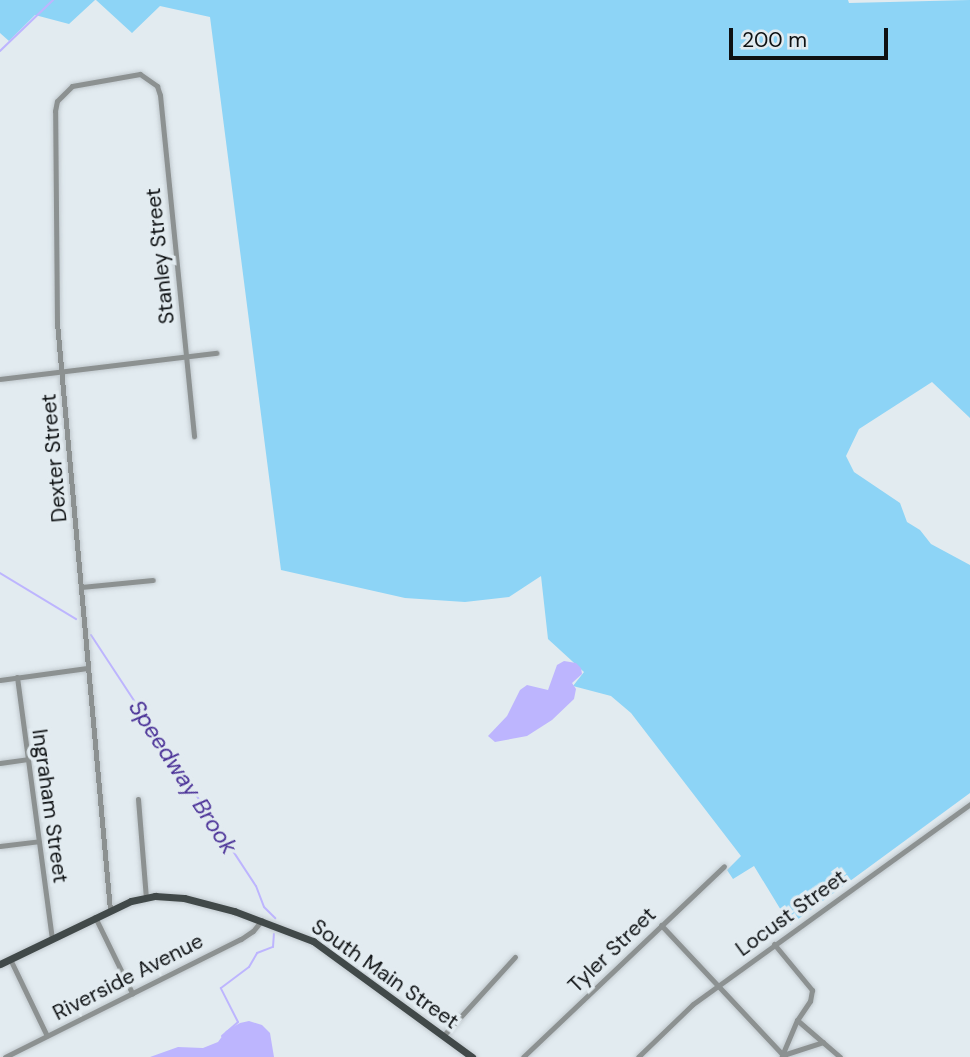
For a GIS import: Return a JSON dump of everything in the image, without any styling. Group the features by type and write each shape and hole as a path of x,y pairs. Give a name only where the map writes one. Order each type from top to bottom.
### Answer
{"main road":[{"name":"South Main Street","path":"0,964 110,910 146,898 184,898 293,931 329,951 472,1057"}],"street":[{"name":"Dexter Street","path":"110,910 57,323 57,101 72,86 82,83 126,74 147,77"},
{"name":"Stanley Street","path":"147,77 157,86 160,95 194,436"},
{"path":"0,379 216,353"},
{"path":"82,587 153,580"},
{"path":"0,680 87,668"},
{"name":"Ingraham Street","path":"17,677 52,938"},
{"path":"0,763 28,759"},
{"path":"138,799 146,898"},
{"name":"Locust Street","path":"638,1057 678,1018 718,986 970,804"},
{"path":"0,846 38,841"},
{"name":"Tyler Street","path":"523,1057 724,866"},
{"path":"95,917 132,993"},
{"name":"Riverside Avenue","path":"5,1057 241,939 253,931 262,920"},
{"path":"661,926 783,1056"},
{"path":"774,944 812,990 810,1001 797,1020 783,1056"},
{"path":"443,1036 515,957"},
{"path":"10,959 47,1035"},
{"path":"797,1020 840,1057"},
{"path":"783,1056 823,1042"}],"shaded area":[{"path":"0,0 95,0 69,24 35,15 9,41 0,33"},
{"path":"96,0 848,0 849,3 970,0 970,418 932,382 859,429 846,456 854,472 900,503 907,522 920,530 931,544 970,565 970,793 790,925 754,866 733,879 727,870 741,856 631,713 611,696 573,686 584,672 548,639 541,576 509,597 465,602 405,598 281,570 210,17 160,6 132,33"},
{"path":"564,661 576,663 581,668 582,674 572,683 576,689 574,699 552,720 527,736 495,742 488,736 507,716 520,690 527,685 548,690 557,665"},
{"path":"249,1021 262,1025 270,1033 274,1057 150,1057 178,1047 203,1048 218,1042 226,1031"}],"waterway":[{"name":"Speedway Brook","path":"0,51 53,0"},
{"name":"Speedway Brook","path":"0,573 76,619"},
{"name":"Speedway Brook","path":"91,635 256,886 264,907 275,918"},
{"name":"Speedway Brook","path":"222,1036 238,1022 221,988 249,967 257,953 273,947 274,934"}]}
